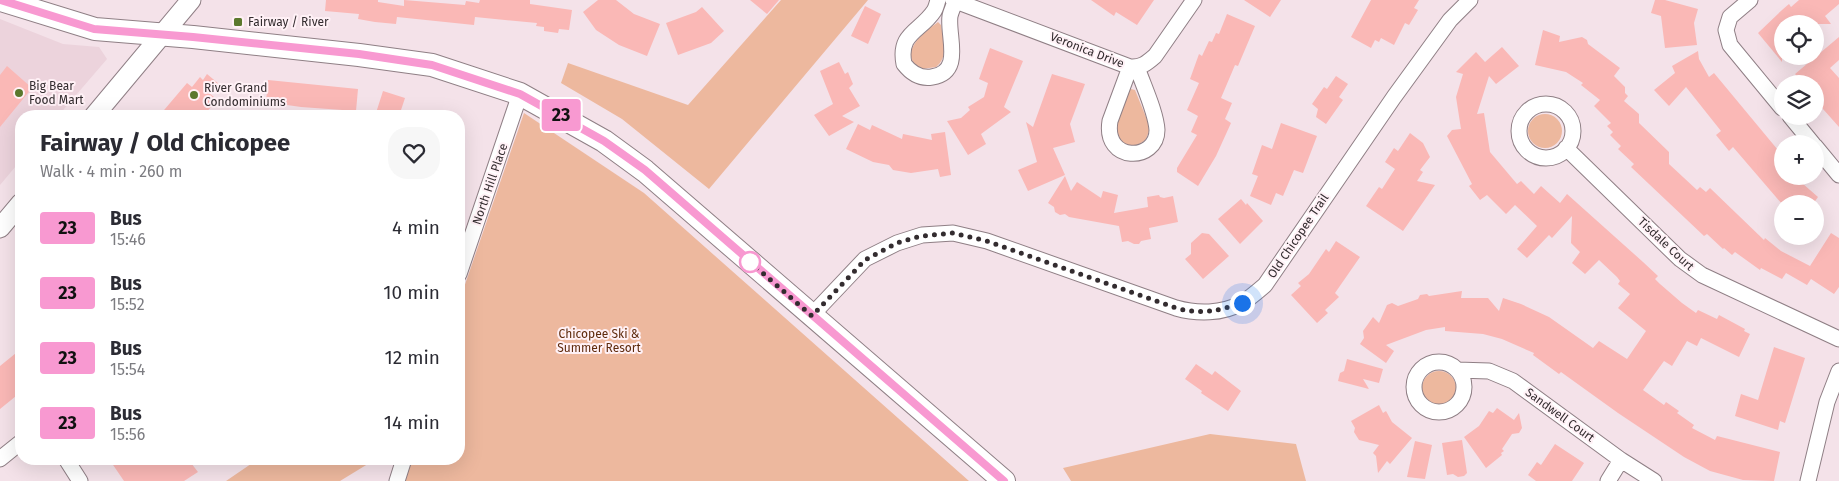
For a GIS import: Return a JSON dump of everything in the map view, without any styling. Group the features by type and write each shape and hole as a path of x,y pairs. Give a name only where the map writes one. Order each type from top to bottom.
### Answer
{"main road":[{"path":"1,0 94,29 164,34 359,54 432,65 520,94 604,141 645,170 1004,481"}],"street":[{"path":"99,110 191,0"},
{"path":"938,0 934,12 911,34 903,47 904,64 913,73 926,77 940,74 950,64 952,48 950,17 954,0"},
{"name":"Veronica Drive","path":"954,0 1134,67 1147,63 1155,56 1194,0"},
{"name":"Old Chicopee Trail","path":"812,316 865,260 897,243 914,238 953,233 987,241 1194,313 1216,311 1242,303 1265,285 1394,97 1450,20 1470,0"},
{"path":"1750,0 1730,16 1726,30 1730,45 1774,98"},
{"path":"1134,67 1156,123 1156,136 1154,142 1143,151 1129,154 1116,148 1109,137 1108,129 1134,67"},
{"name":"North Hill Place","path":"465,256 520,94"},
{"path":"1797,125 1806,135"},
{"name":"Tisdale Court","path":"1566,148 1680,259 1702,275 1839,339"},
{"path":"1824,157 1839,175"},
{"path":"0,228 15,210"},
{"name":"Sandwell Court","path":"1457,370 1489,371 1513,380 1621,460 1654,481"},
{"path":"1808,481 1827,402 1839,371"},
{"path":"0,459 15,447"},
{"path":"1608,481 1621,460"},
{"path":"70,465 80,481"},
{"path":"397,481 402,465"}],"shaded area":[{"path":"0,19 63,44 99,47 107,59 63,110 15,110 15,167 0,185"}],"green space":[{"path":"781,0 868,0 709,189 622,119 561,83 568,63 688,105"},
{"path":"938,22 941,25 944,42 943,58 936,67 922,69 914,63 911,57 912,51 920,38"},
{"path":"1131,89 1135,90 1148,122 1149,131 1144,141 1132,146 1121,141 1117,135 1120,111"},
{"name":"Chicopee Ski & Summer Resort","path":"524,113 644,193 969,481 403,481 408,465 465,465 465,285"},
{"path":"1545,114 1557,119 1562,131 1557,143 1545,148 1533,143 1528,131 1533,119"},
{"path":"1439,371 1451,376 1456,388 1451,400 1439,405 1427,400 1422,388 1427,376"},
{"path":"1210,434 1296,444 1306,481 1071,481 1063,468"},
{"path":"249,465 366,465 340,481 226,481"}],"building":[{"path":"326,0 378,0 378,2 404,6 404,0 465,5 466,1 479,3 480,0 530,0 530,4 572,10 569,30 559,29 558,33 544,31 544,27 536,26 537,23 475,17 474,25 397,17 396,24 375,22 358,19 359,14 325,11"},
{"path":"598,0 616,0 634,14 660,24 647,56 619,45 596,30 583,12"},
{"path":"750,0 779,0 767,14"},
{"path":"1091,0 1154,0 1137,25 1116,12 1114,16"},
{"path":"1244,0 1281,0 1270,17"},
{"path":"1371,0 1419,0 1414,8 1418,10 1409,25 1405,23 1394,45 1381,38 1379,42 1375,40 1371,48 1351,37"},
{"path":"1655,0 1665,0 1698,9 1694,23 1697,45 1665,48 1661,16 1651,13"},
{"path":"1799,0 1839,0 1839,4 1825,16 1831,24 1824,24 1824,15 1777,15 1789,4 1791,7"},
{"path":"865,6 881,14 868,44 851,36"},
{"path":"702,7 724,31 711,43 678,55 666,23 696,12"},
{"path":"1227,14 1255,26 1238,66 1235,65 1221,98 1232,103 1225,119 1231,123 1216,156 1198,186 1177,172 1177,168 1197,135 1191,132 1198,116 1187,110 1199,83 1190,79 1199,54 1202,56 1209,41 1212,42 1216,33 1219,34"},
{"path":"1774,18 1774,52 1758,33"},
{"path":"1543,30 1560,36 1559,42 1582,37 1587,40 1588,44 1620,68 1614,76 1625,87 1625,93 1628,96 1624,101 1639,114 1639,123 1669,152 1669,164 1697,190 1700,187 1706,192 1710,188 1764,240 1765,238 1781,251 1810,266 1831,233 1839,238 1839,287 1834,294 1811,279 1807,285 1786,273 1782,279 1761,268 1760,270 1735,252 1732,255 1723,249 1707,234 1704,236 1631,167 1634,164 1618,149 1621,146 1610,135 1613,132 1607,126 1611,123 1594,106 1600,100 1581,85 1583,83 1566,72 1535,65"},
{"path":"1839,37 1839,60 1830,68 1839,78 1839,127 1824,110 1824,75 1795,74 1806,65 1824,65 1824,50"},
{"path":"1502,47 1519,66 1496,84 1489,76 1477,114 1484,113 1490,152 1517,184 1521,181 1534,194 1541,186 1560,203 1567,194 1658,276 1655,279 1660,284 1696,313 1698,310 1717,319 1719,315 1745,329 1744,331 1750,334 1739,357 1701,338 1697,346 1687,341 1672,366 1664,361 1643,390 1664,405 1666,402 1679,411 1677,413 1694,425 1692,428 1715,440 1717,436 1780,452 1774,481 1743,480 1710,471 1684,457 1561,372 1559,374 1533,355 1534,353 1502,339 1483,334 1445,331 1445,327 1426,330 1386,345 1394,351 1386,363 1360,344 1364,338 1363,331 1373,317 1379,323 1387,305 1392,303 1398,306 1418,299 1420,295 1427,294 1429,296 1462,291 1461,298 1488,298 1499,311 1503,298 1521,304 1549,317 1593,348 1599,341 1627,359 1646,331 1618,308 1630,294 1618,284 1620,281 1617,277 1599,260 1585,274 1572,263 1580,252 1571,243 1572,216 1552,238 1549,235 1527,258 1517,249 1537,226 1515,205 1506,214 1487,195 1480,200 1469,186 1472,184 1447,136 1452,130 1461,129 1456,97 1463,74 1456,72 1476,52 1485,62"},
{"path":"990,48 1023,61 1004,107 1011,112 981,134 986,144 968,155 947,121 961,118 970,110 968,107 984,97 988,83 979,79"},
{"path":"1698,51 1699,59 1709,77 1714,73 1774,145 1774,185 1804,185 1816,195 1774,195 1733,147 1729,151 1716,135 1721,131 1686,87 1669,106 1654,90 1675,73 1672,66"},
{"path":"839,62 845,74 848,72 853,84 849,88 860,106 842,116 854,122 829,136 814,115 833,104 820,71"},
{"path":"7,66 32,88 0,127 0,75"},
{"name":"River Grand Condominiums","path":"207,74 219,84 209,93 214,97 210,102 213,105 208,110 164,110 187,83 192,87 200,77 203,80"},
{"path":"1052,74 1085,84 1070,124 1075,142 1053,148 1065,175 1028,191 1018,170 1037,162 1026,122 1033,127"},
{"path":"1336,76 1348,84 1339,97 1343,100 1326,124 1316,117 1318,109 1312,104 1324,87 1327,89"},
{"path":"268,80 358,89 356,110 301,107 266,102"},
{"path":"383,91 405,98 401,110 377,110"},
{"path":"1281,123 1317,136 1303,173 1294,170 1283,196 1276,193 1271,205 1250,196 1258,176 1252,174 1262,145 1272,149"},
{"path":"858,124 870,130 872,125 902,139 903,134 932,140 931,134 945,132 951,175 940,177 938,169 911,173 893,170 889,165 873,162 846,149"},
{"path":"1410,133 1423,143 1430,157 1420,170 1423,172 1417,181 1435,185 1403,231 1366,206 1379,187 1382,189 1395,169 1385,162 1394,148 1398,151"},
{"path":"1065,176 1071,191 1077,182 1101,198 1103,191 1118,195 1114,213 1148,207 1147,197 1159,195 1164,198 1173,196 1178,222 1149,228 1151,239 1141,241 1139,244 1128,241 1122,242 1119,226 1069,217 1055,212 1054,207 1048,203"},
{"path":"1241,199 1263,221 1240,244 1218,219"},
{"path":"1202,233 1209,234 1229,256 1203,279 1185,259 1191,254 1191,243"},
{"path":"1336,241 1360,257 1335,293 1339,297 1325,310 1328,313 1317,323 1291,295 1301,286 1298,283 1309,274 1326,249 1329,252"},
{"path":"1774,347 1805,358 1785,423 1780,421 1778,430 1735,416 1741,394 1758,400"},
{"path":"15,354 15,397 0,409 0,366"},
{"path":"1347,359 1383,369 1379,383 1363,379 1369,389 1338,381 1340,373 1344,371"},
{"path":"1196,364 1212,375 1215,371 1241,391 1228,411 1201,393 1202,391 1185,379"},
{"path":"1379,405 1383,413 1386,411 1392,422 1412,438 1390,464 1387,461 1378,473 1376,456 1373,453 1379,445 1359,440 1354,432 1355,428 1351,421"},
{"path":"1497,408 1514,420 1519,413 1522,428 1519,433 1512,434 1502,449 1504,451 1501,453 1502,455 1486,468 1464,437 1479,426 1489,411 1493,413"},
{"path":"1462,440 1467,473 1464,476 1458,477 1453,474 1447,475 1442,443"},
{"path":"1415,441 1432,445 1425,479 1407,477"},
{"path":"1555,444 1584,463 1572,481 1536,481 1528,475 1537,462 1541,465"},
{"path":"113,465 193,465 198,472 184,481 124,481"}],"bus line":[{"name":"23","path":"1,0 94,29 164,34 359,54 432,65 520,94 558,113 604,141 645,170 1004,481"}],"place":[{"name":"Fairway / River","path":"238,22"},
{"name":"Big Bear Food Mart","path":"19,93"},
{"name":"River Grand Condominiums","path":"194,95"}],"route":[{"path":"750,262 812,316 850,273 865,260 897,243 910,239 953,233 987,241 1194,313 1216,311 1242,303"}]}
